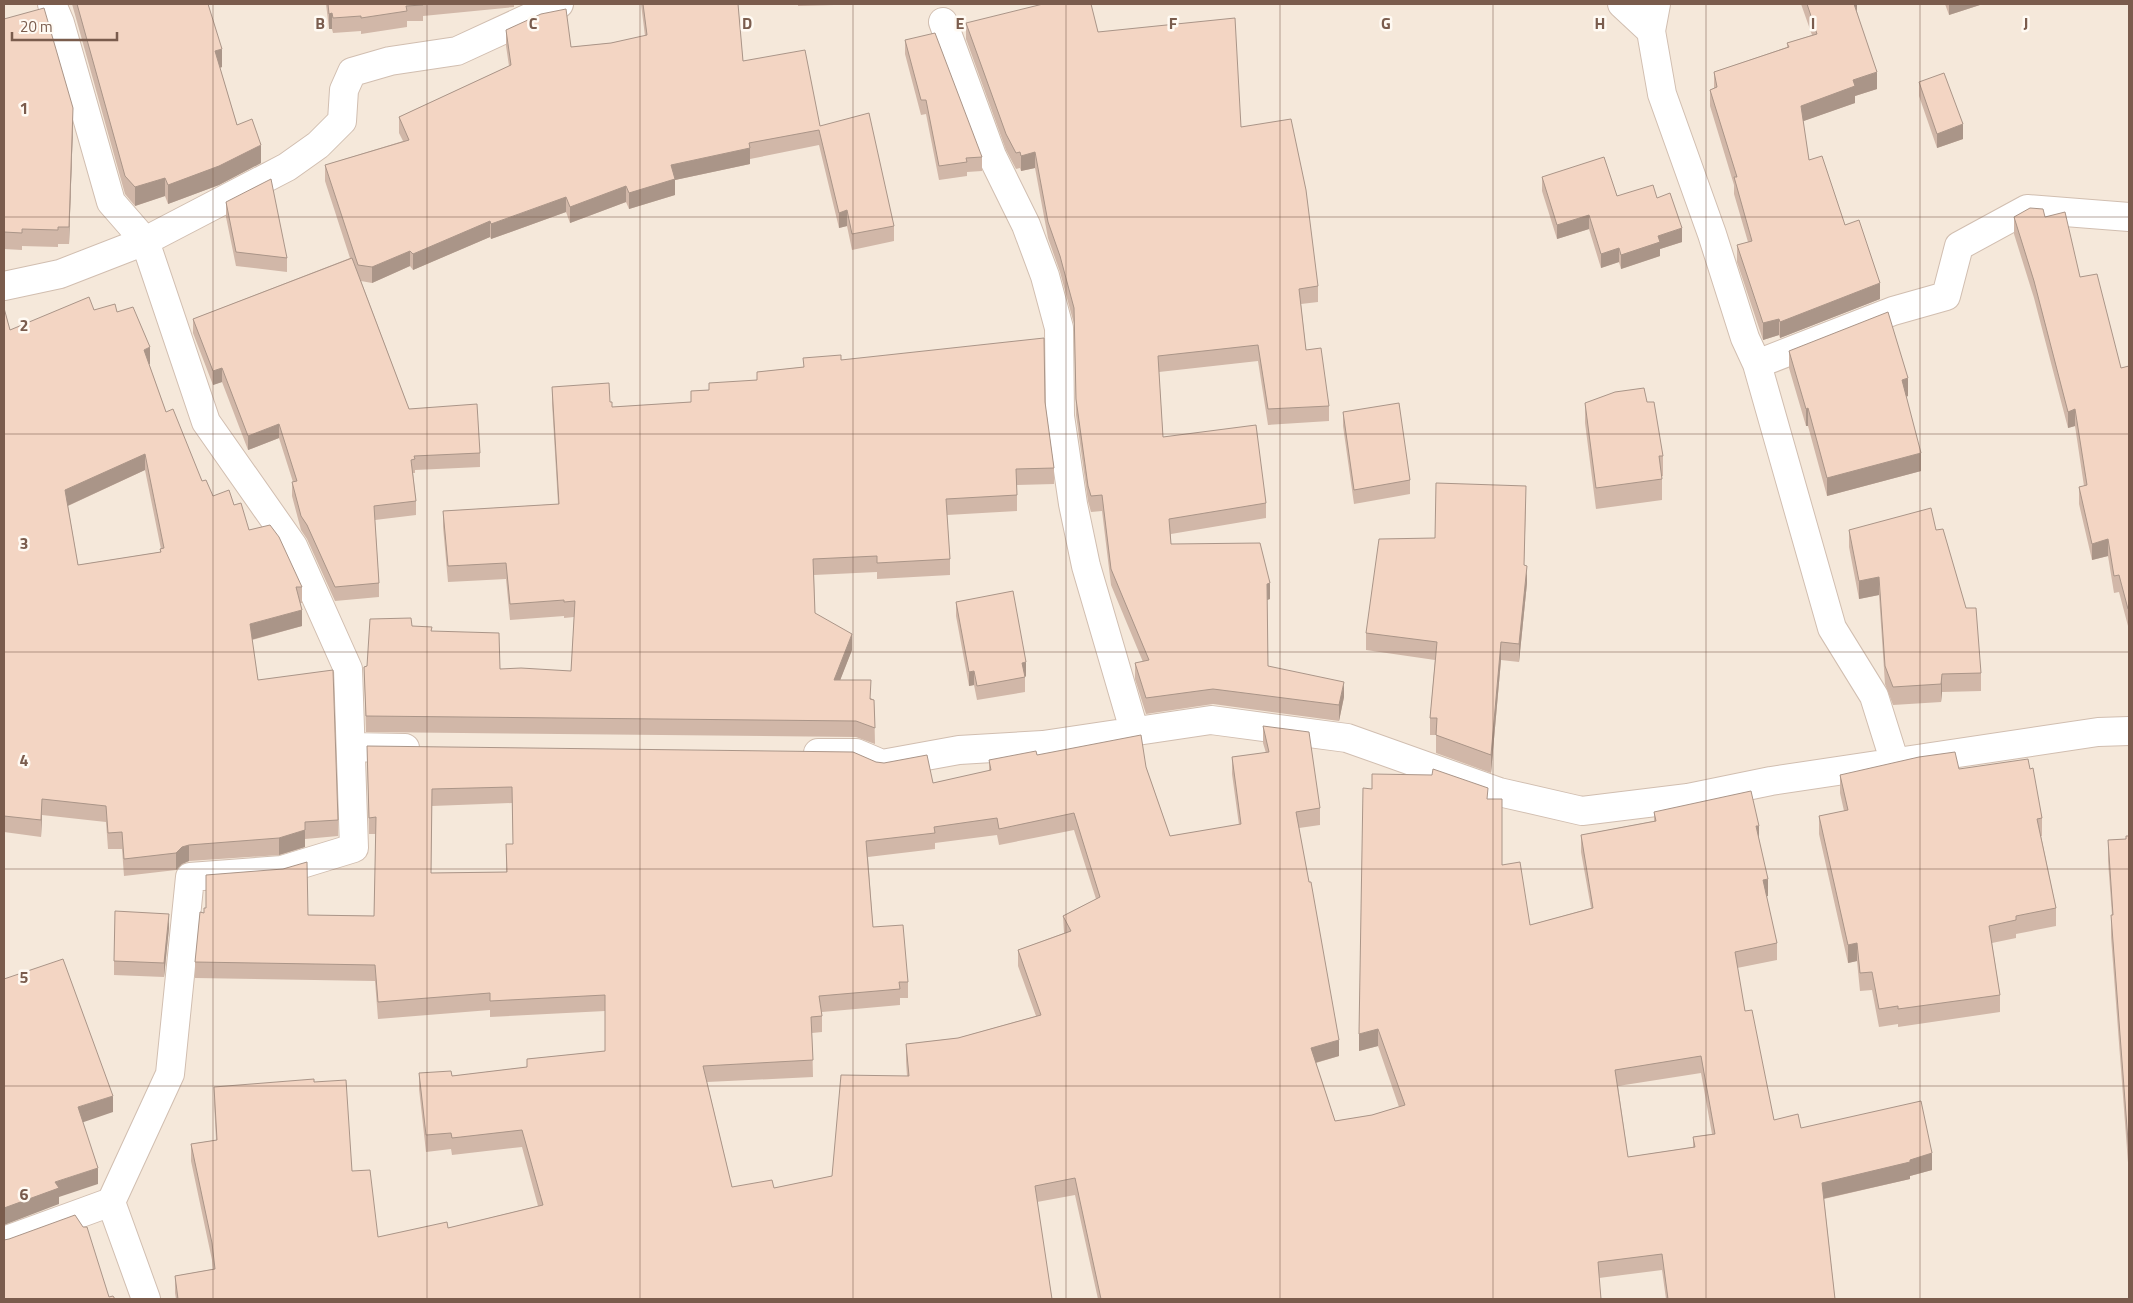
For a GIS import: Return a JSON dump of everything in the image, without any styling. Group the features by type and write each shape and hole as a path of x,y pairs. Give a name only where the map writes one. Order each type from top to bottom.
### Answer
{"street":[{"path":"52,4 60,23 111,202 146,241 206,422 293,546 348,669 354,848 282,870 190,877 170,1074 111,1202 146,1299"},
{"path":"4,286 60,274 146,241 287,167 318,145 342,121 344,90 352,72 390,62 457,51 559,4"},
{"path":"1622,4 1651,31"},
{"path":"1656,4 1651,31 1662,94 1709,225 1746,338 1757,364 1832,628 1874,696 1896,763"},
{"path":"943,22 992,156 1026,225 1045,276 1059,328 1060,416 1086,566 1134,730"},
{"path":"1757,364 1892,311 1946,296 1959,246 2027,209 2129,217"},
{"path":"797,752 856,753 882,764 959,750 1043,745 1211,720 1347,738 1499,792 1582,811 1688,798 1771,781 2098,732 2129,731"},
{"path":"351,747 430,748"},
{"path":"4,1241 111,1202"}],"shaded area":[{"path":"4,4 2129,4 2129,1299 4,1299"}],"building":[{"path":"77,4 208,4 222,49 215,51 237,125 252,119 261,145 219,166 168,185 165,178 135,187 125,176"},
{"path":"328,4 423,5 406,6 407,11 361,18 361,16 333,18 332,13 329,14"},
{"path":"643,4 738,4 743,61 805,50 820,126 869,113 894,226 852,234 847,210 839,213 819,130 749,143 750,148 671,165 675,179 629,193 626,186 570,207 566,197 491,224 490,221 413,254 410,251 372,267 358,265 325,165 409,140 399,117 511,65 506,30 541,14 566,9 571,47 611,43 647,35"},
{"path":"1043,4 1091,4 1098,32 1235,18 1241,127 1291,119 1306,190 1318,286 1299,289 1306,350 1321,348 1329,406 1268,409 1258,345 1158,356 1163,437 1256,425 1266,503 1169,519 1171,544 1260,543 1270,583 1267,584 1268,666 1344,682 1339,705 1213,689 1146,698 1135,663 1149,660 1111,569 1102,495 1091,496 1088,486 1076,399 1074,308 1060,256 1048,222 1035,152 1021,156 1020,152 1016,153 1006,134 966,23"},
{"path":"1807,4 1854,4 1877,72 1853,80 1855,86 1801,106 1809,160 1822,156 1845,225 1859,220 1880,283 1780,322 1779,319 1763,323 1737,245 1752,241 1734,177 1737,177 1710,90 1717,87 1714,72 1789,47 1787,43 1817,34"},
{"path":"44,8 73,108 69,227 58,227 58,230 22,229 22,233 4,232 4,19"},
{"path":"935,33 982,157 966,158 967,162 939,166 926,100 921,100 905,40"},
{"path":"1944,73 1963,124 1937,134 1919,82"},
{"path":"1604,157 1617,196 1653,185 1657,198 1670,193 1682,228 1658,236 1660,242 1621,255 1619,248 1601,254 1589,215 1557,225 1542,177"},
{"path":"271,179 287,258 236,252 226,202"},
{"path":"2030,208 2043,209 2045,217 2065,212 2080,277 2097,274 2121,368 2129,366 2129,609 2119,575 2114,576 2108,539 2092,544 2079,487 2087,485 2075,409 2068,412 2034,281 2014,217"},
{"path":"352,258 409,409 477,404 480,453 414,456 415,459 411,460 416,501 374,506 379,583 335,587 307,525 301,516 292,482 297,481 279,424 248,436 222,368 213,371 193,319"},
{"path":"89,297 94,310 115,304 117,312 133,307 150,347 144,350 166,412 173,409 202,481 206,480 213,496 229,490 234,505 241,503 249,530 270,525 279,537 302,587 296,587 302,610 250,624 258,680 333,670 338,820 305,822 305,830 279,838 189,845 182,847 176,853 124,859 122,832 108,833 106,806 42,799 41,820 4,816 4,308 10,330","holes":["145,454 164,548 160,549 161,552 78,565 65,490"]},
{"path":"1888,312 1908,378 1902,380 1921,453 1827,478 1808,408 1806,409 1789,351"},
{"path":"1044,338 1045,402 1054,468 1016,469 1017,495 946,499 950,559 877,563 877,556 813,559 815,613 852,634 834,680 871,680 870,699 874,700 875,728 856,721 366,716 364,667 367,666 370,619 411,618 412,626 432,627 431,631 499,633 500,669 521,668 571,671 575,601 564,602 564,600 510,604 506,563 448,566 443,511 559,504 552,387 609,383 612,407 691,402 691,391 709,390 709,383 757,380 757,372 804,367 803,358 841,355 841,360"},
{"path":"1644,388 1647,402 1654,402 1663,456 1659,456 1662,479 1596,488 1585,403 1615,392"},
{"path":"1399,403 1410,480 1354,490 1343,412"},
{"path":"1436,483 1526,486 1524,565 1527,566 1519,644 1501,642 1491,755 1436,735 1437,718 1430,718 1437,642 1366,633 1379,539 1435,538"},
{"path":"1931,508 1936,530 1943,529 1966,608 1976,608 1981,673 1942,674 1941,684 1893,687 1885,666 1879,577 1859,581 1849,530"},
{"path":"1013,591 1026,662 1022,663 1025,677 977,686 974,671 969,672 956,602"},
{"path":"1263,726 1309,732 1320,808 1296,812 1309,882 1311,882 1339,1040 1311,1048 1335,1121 1372,1115 1405,1105 1378,1029 1359,1034 1363,788 1372,789 1372,774 1432,775 1433,769 1488,788 1487,799 1502,799 1502,865 1520,862 1530,925 1593,908 1581,835 1656,821 1654,812 1751,791 1759,826 1756,826 1768,879 1763,880 1777,943 1735,952 1745,1011 1752,1010 1774,1120 1798,1114 1801,1128 1921,1101 1932,1153 1910,1160 1910,1162 1822,1183 1835,1299 1668,1299 1662,1254 1598,1262 1601,1299 1101,1299 1075,1178 1035,1186 1052,1299 178,1299 175,1276 215,1269 212,1243 191,1144 217,1140 214,1087 314,1079 314,1082 346,1080 352,1171 370,1170 378,1237 447,1222 448,1228 543,1205 522,1130 452,1138 451,1133 426,1135 419,1073 451,1071 452,1076 527,1067 527,1059 605,1051 605,995 490,1001 490,993 378,1002 375,965 195,962 200,912 204,913 204,908 206,908 206,875 283,869 307,862 308,915 374,916 376,817 369,818 367,746 853,752 876,762 884,763 927,755 933,783 991,770 989,760 1036,751 1037,755 1141,735 1146,767 1170,836 1241,824 1232,757 1269,752","holes":["512,787 513,844 506,844 507,872 431,873 432,789","1074,813 1100,897 1063,916 1071,931 1018,950 1041,1015 958,1038 906,1044 909,1076 841,1075 832,1176 774,1188 772,1180 732,1187 703,1066 813,1060 811,1017 822,1016 819,996 900,989 899,982 908,982 903,925 873,927 866,841 935,833 934,827 997,818 999,829","1701,1056 1715,1134 1693,1137 1695,1147 1628,1157 1615,1070"]},
{"path":"1955,752 1959,769 2028,759 2030,769 2033,768 2042,818 2037,819 2056,908 2016,916 2016,920 1989,926 2000,995 1898,1009 1898,1006 1879,1009 1872,972 1860,973 1857,943 1848,945 1819,816 1848,810 1840,775 1919,757"},
{"path":"2126,836 2129,836 2129,1154 2111,915 2113,915 2108,840 2126,839"},
{"path":"115,911 169,914 164,963 114,961"},
{"path":"63,959 113,1096 78,1107 98,1168 55,1182 59,1188 4,1208 4,979"},
{"path":"75,1215 83,1227 87,1227 109,1297 113,1296 115,1299 4,1299 4,1240"}]}
